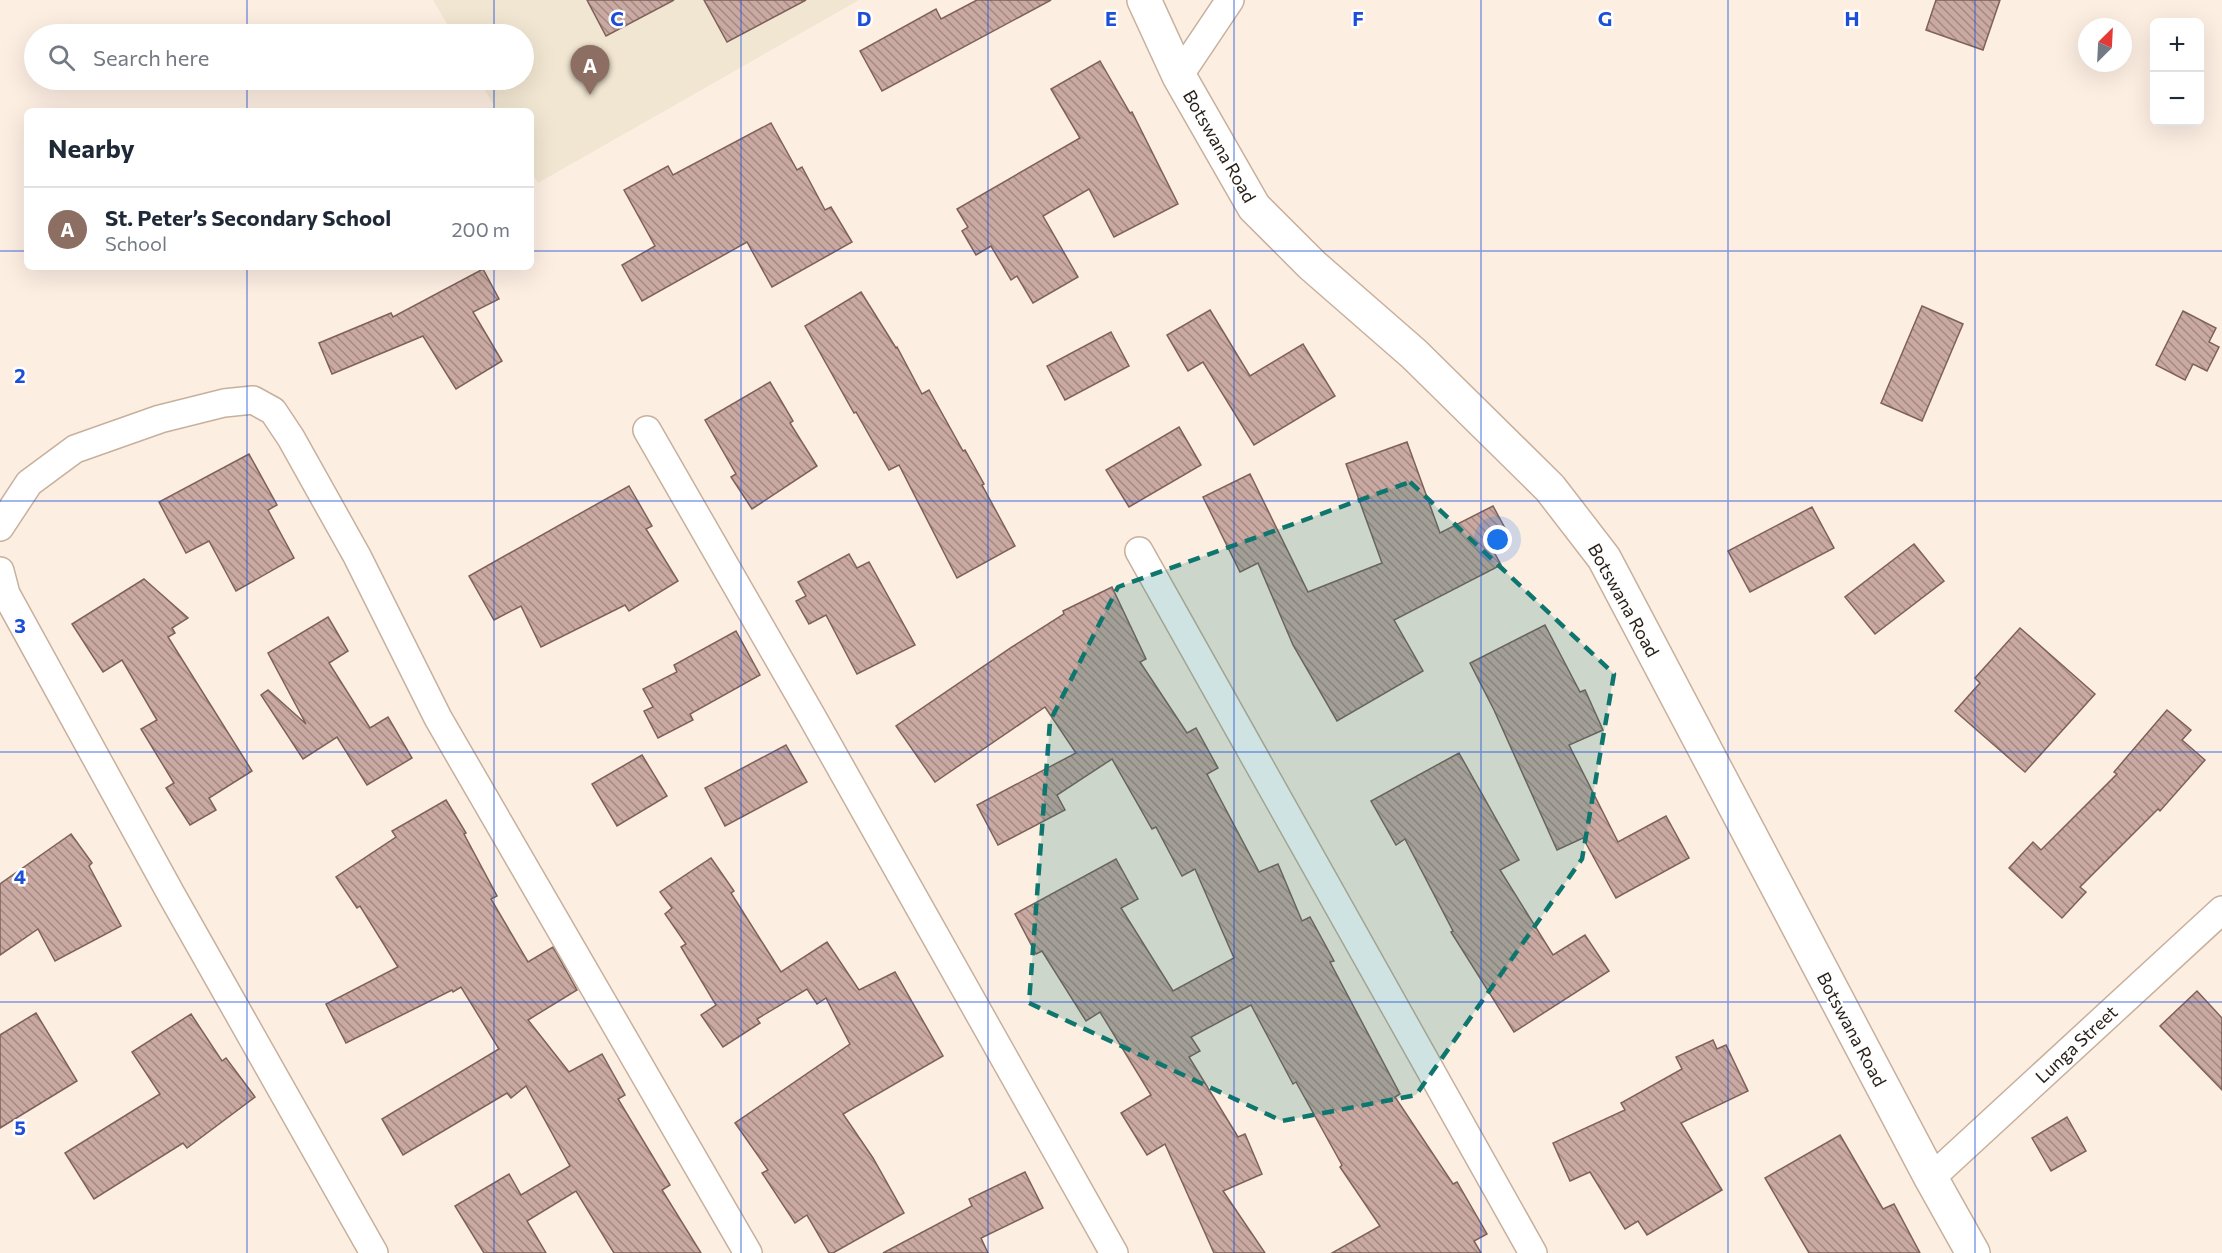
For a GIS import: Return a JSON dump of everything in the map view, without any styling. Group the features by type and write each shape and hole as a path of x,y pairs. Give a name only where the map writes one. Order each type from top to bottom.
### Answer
{"street":[{"name":"Botswana Road","path":"1144,0 1179,76 1254,207 1312,265 1414,354 1550,488 1604,558 1931,1178 1973,1253"},
{"path":"1179,76 1230,0"},
{"path":"0,527 29,483 75,449 160,419 224,403 253,400 273,411 291,438 357,556 438,718 748,1253"},
{"path":"647,430 811,715 1114,1253"},
{"path":"1139,551 1533,1253"},
{"path":"0,571 11,604 166,885 374,1253"},
{"name":"Lunga Street","path":"1931,1178 2222,910"}],"highlighted area":[{"path":"1410,482 1614,674 1582,859 1416,1095 1282,1121 1029,1003 1050,721 1118,587"}],"shaded area":[{"path":"433,0 859,0 538,183 534,176 534,108 495,108 485,90 534,90 534,24 447,24"}],"building":[{"path":"587,0 674,0 606,36"},
{"path":"704,0 806,0 727,42"},
{"path":"977,0 1051,0 882,91 860,51 936,9 941,19"},
{"path":"1936,0 2000,0 1983,50 1926,30"},
{"path":"1100,61 1130,113 1132,112 1178,204 1114,237 1089,189 1043,216 1078,277 1033,303 1017,276 1011,280 991,246 976,255 962,231 968,227 957,209 1080,138 1051,89"},
{"path":"771,123 797,170 802,167 825,210 831,207 852,242 772,287 747,242 642,301 622,265 655,246 624,190 668,166 673,175"},
{"path":"484,270 499,299 473,312 502,361 456,389 423,336 332,374 319,343 391,313 393,317"},
{"path":"861,292 897,347 922,394 929,390 984,484 982,485 1015,546 957,578 899,465 889,470 805,326"},
{"path":"1922,306 1963,324 1922,421 1881,403"},
{"path":"1210,310 1250,376 1303,344 1335,396 1254,445 1203,362 1188,371 1167,335"},
{"path":"2183,311 2216,328 2209,342 2219,347 2207,371 2193,364 2185,380 2156,365"},
{"path":"1111,332 1129,366 1065,400 1047,366"},
{"path":"770,382 793,421 790,423 817,466 752,509 731,477 736,474 705,420"},
{"path":"1179,427 1201,465 1129,507 1106,470"},
{"path":"1407,442 1440,533 1493,506 1506,530 1487,539 1501,565 1394,620 1423,671 1337,721 1293,645 1258,563 1240,572 1203,497 1250,474 1308,592 1382,563 1346,464"},
{"path":"249,454 277,505 268,510 294,558 236,591 209,541 186,553 159,502"},
{"path":"629,486 652,526 646,529 678,581 629,611 625,605 541,647 521,606 494,620 469,576"},
{"path":"1812,507 1834,548 1750,592 1728,551"},
{"path":"1914,544 1944,581 1875,634 1845,597"},
{"path":"849,554 857,568 869,562 915,645 857,674 826,615 809,624 796,601 806,596 798,582"},
{"path":"144,579 188,618 172,628 175,633 168,637 252,771 209,798 216,810 190,825 166,788 174,783 141,729 157,720 122,660 103,672 72,624"},
{"path":"1112,587 1146,659 1140,662 1187,733 1196,728 1218,768 1207,774 1259,872 1278,864 1302,921 1310,917 1334,961 1330,962 1400,1094 1395,1097 1453,1184 1457,1182 1487,1234 1474,1241 1481,1253 1332,1253 1380,1226 1340,1167 1342,1165 1296,1082 1293,1084 1251,1005 1191,1037 1200,1051 1189,1057 1238,1137 1245,1134 1262,1174 1223,1191 1265,1253 1214,1253 1165,1144 1147,1155 1121,1113 1151,1095 1100,1012 1086,1021 1042,951 1036,954 1015,914 1116,859 1138,899 1121,908 1173,991 1234,958 1195,869 1182,876 1156,827 1152,829 1112,759 1057,795 1065,810 998,845 977,805 1076,753 1045,707 935,782 896,726 1064,614 1063,611"},
{"path":"328,617 348,651 329,663 370,728 388,717 412,758 367,785 337,737 303,759 261,695 268,690 306,724 268,653"},
{"path":"1545,625 1580,692 1585,690 1603,730 1569,745 1618,842 1666,816 1689,858 1616,898 1583,838 1557,850 1494,710 1470,663"},
{"path":"2020,628 2095,694 2025,772 1955,711 1980,683 1975,678"},
{"path":"736,631 760,675 690,714 693,720 658,738 644,711 653,707 643,689 677,672 674,665"},
{"path":"2167,710 2191,730 2182,740 2205,760 2160,811 2158,809 2080,887 2086,892 2062,918 2009,868 2033,842 2041,850 2117,774 2114,772"},
{"path":"786,745 807,782 725,826 705,788"},
{"path":"1459,753 1519,860 1500,870 1553,955 1585,935 1609,971 1514,1032 1451,932 1453,931 1405,839 1396,845 1371,801"},
{"path":"642,755 667,796 617,826 592,784"},
{"path":"446,800 466,833 464,834 497,896 491,899 528,962 553,947 577,990 528,1020 569,1072 602,1054 625,1095 618,1099 670,1185 662,1190 701,1253 614,1253 576,1191 527,1221 546,1253 484,1253 455,1206 509,1174 521,1195 570,1166 526,1086 511,1098 507,1093 403,1155 382,1119 499,1049 461,987 346,1043 326,1004 398,967 360,906 357,908 336,877 396,837 392,831"},
{"path":"71,834 92,863 89,866 121,926 55,961 38,929 0,955 0,884"},
{"path":"711,858 734,891 731,893 781,972 827,942 859,990 895,972 943,1056 843,1114 873,1158 904,1213 833,1253 829,1253 807,1215 795,1223 762,1173 768,1170 735,1123 850,1044 826,998 817,1004 807,989 757,1019 760,1023 723,1047 701,1015 716,1005 681,947 686,944 665,914 672,908 660,892"},
{"path":"2197,991 2222,1018 2222,1090 2160,1026"},
{"path":"36,1013 77,1081 0,1128 0,1035"},
{"path":"191,1014 222,1061 226,1058 255,1097 187,1148 183,1143 94,1199 65,1153 160,1094 132,1052"},
{"path":"1713,1040 1717,1049 1726,1045 1748,1091 1681,1123 1722,1190 1647,1235 1638,1221 1625,1229 1590,1172 1570,1181 1553,1143 1625,1110 1621,1103 1682,1069 1676,1057"},
{"path":"2067,1117 2086,1151 2051,1171 2032,1138"},
{"path":"1840,1135 1883,1209 1894,1204 1920,1253 1809,1253 1765,1178"},
{"path":"1025,1172 1043,1208 981,1238 988,1253 883,1253 972,1206 969,1199"}],"place":[{"name":"St. Peter’s Secondary School","path":"590,95"}]}
